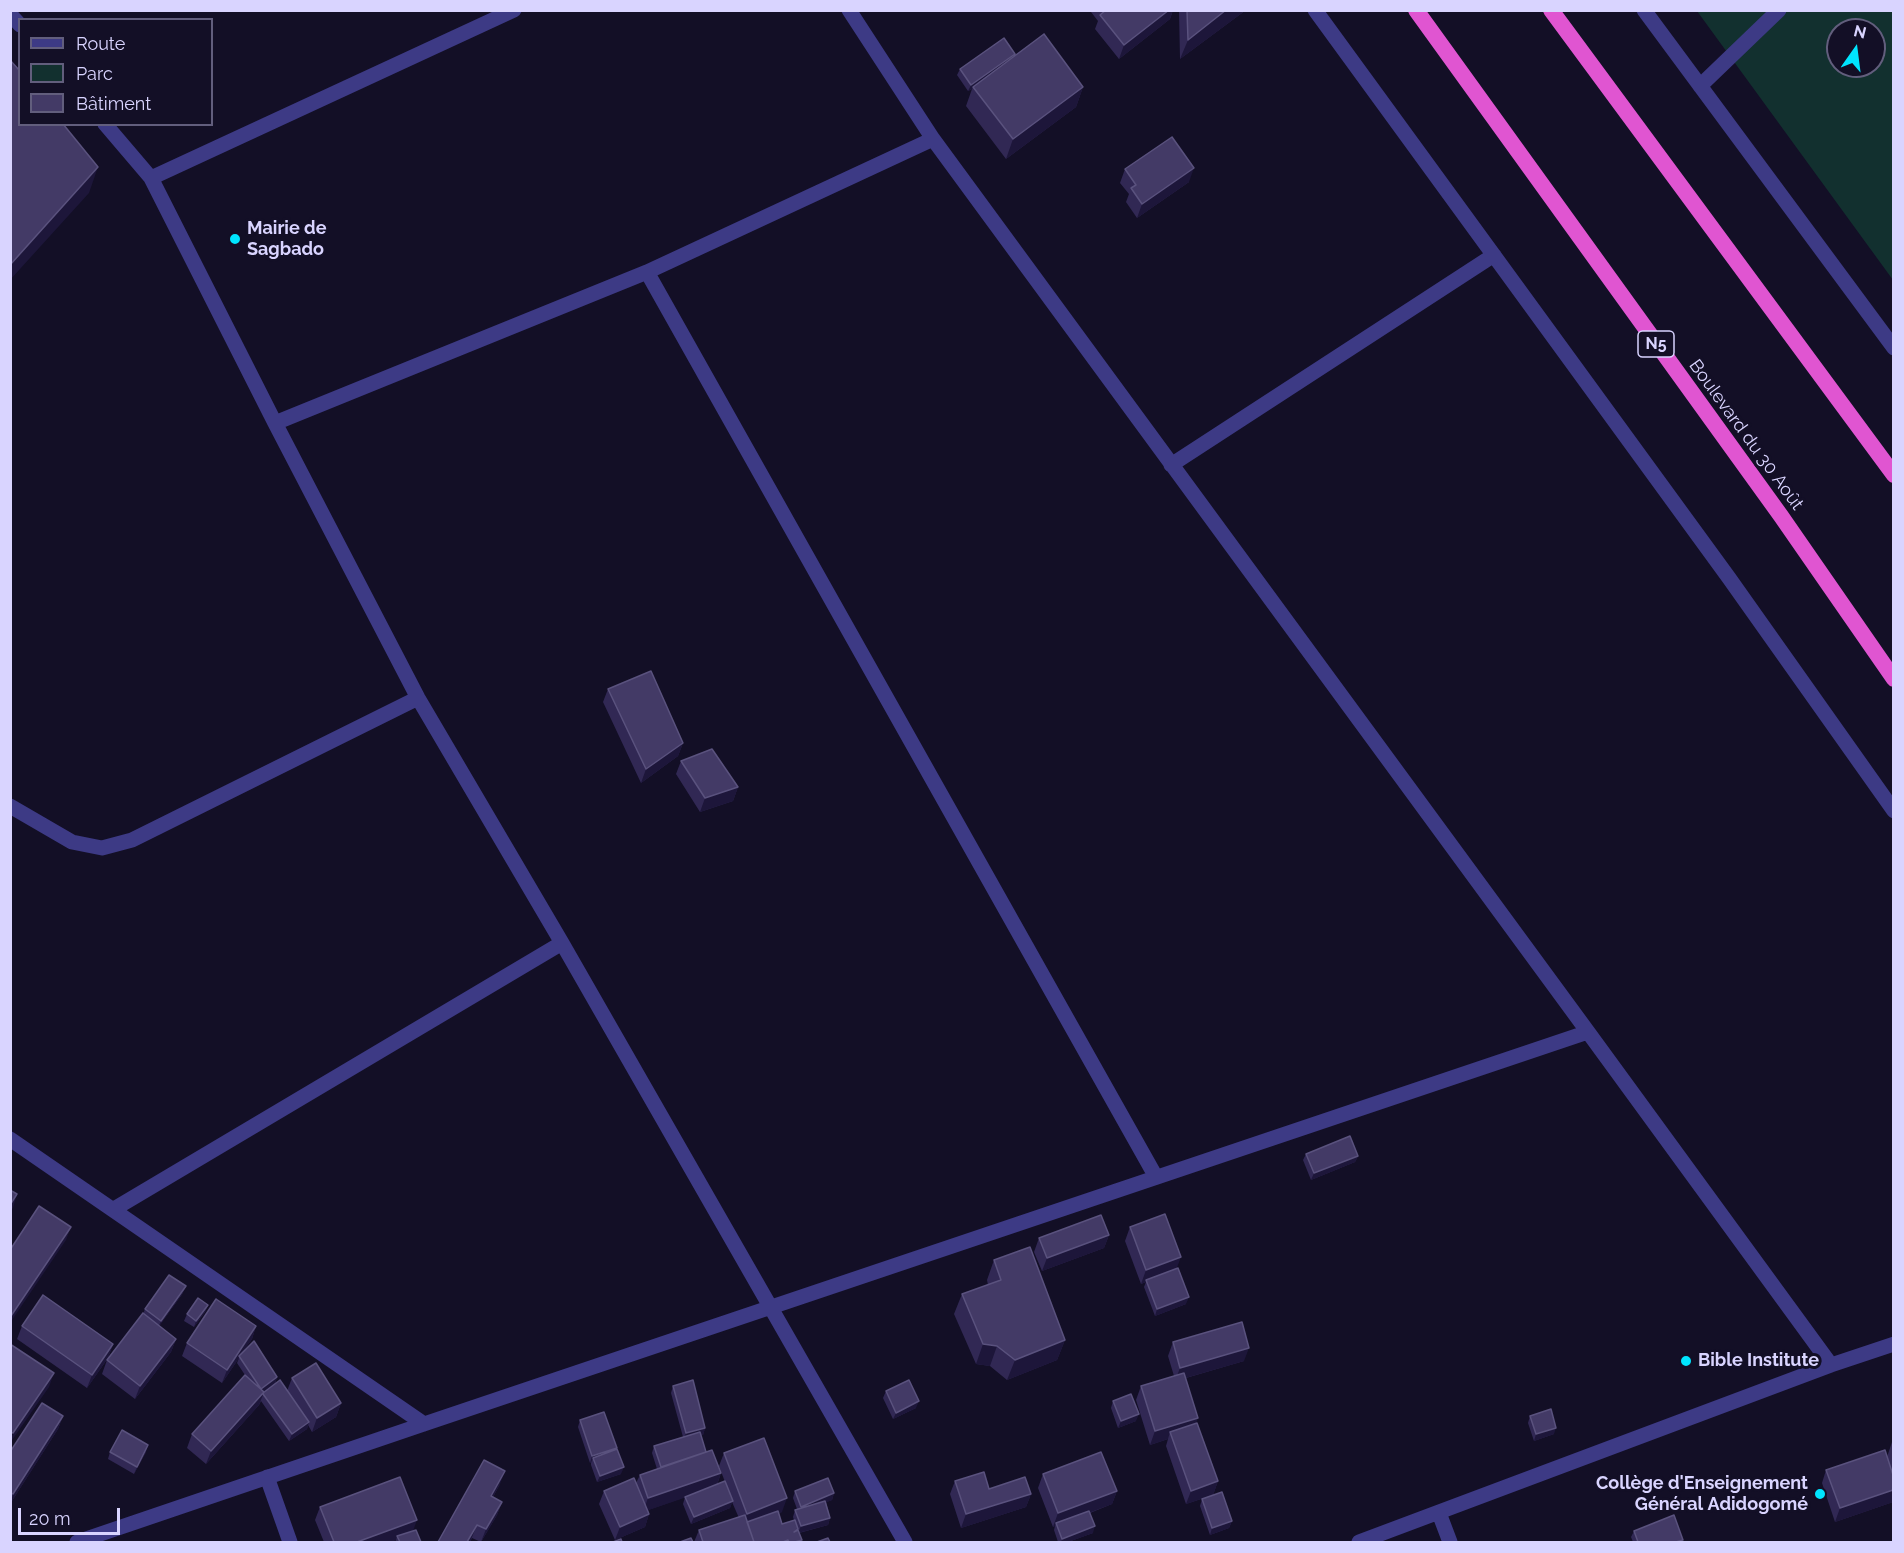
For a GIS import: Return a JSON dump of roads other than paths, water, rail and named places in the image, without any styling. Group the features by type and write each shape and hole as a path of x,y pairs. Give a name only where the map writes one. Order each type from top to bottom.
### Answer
{"highway":[{"name":"Boulevard du 30 Août","path":"1416,10 1780,516 1893,679"},
{"path":"1551,10 1893,475"}],"street":[{"path":"151,178 514,10"},
{"path":"849,10 933,139 1831,1365"},
{"path":"1315,10 1729,578 1893,810"},
{"path":"1644,10 1893,348"},
{"path":"1700,86 1779,10"},
{"path":"107,126 151,178 418,698 562,943 905,1542"},
{"path":"275,423 647,272 933,139"},
{"path":"1171,465 1494,255"},
{"path":"647,272 1156,1178"},
{"path":"10,806 72,842 102,848 132,840 418,698"},
{"path":"114,1209 562,943"},
{"path":"77,1542 1588,1032"},
{"path":"10,1139 424,1424"},
{"path":"1359,1542 1831,1365 1893,1344"},
{"path":"267,1477 290,1542"},
{"path":"1439,1513 1450,1542"}],"place":[{"name":"Mairie de Sagbado","path":"235,239"},
{"name":"Bible Institute","path":"1686,1361"},
{"name":"Collège d'Enseignement Général Adidogomé","path":"1820,1494"}]}
